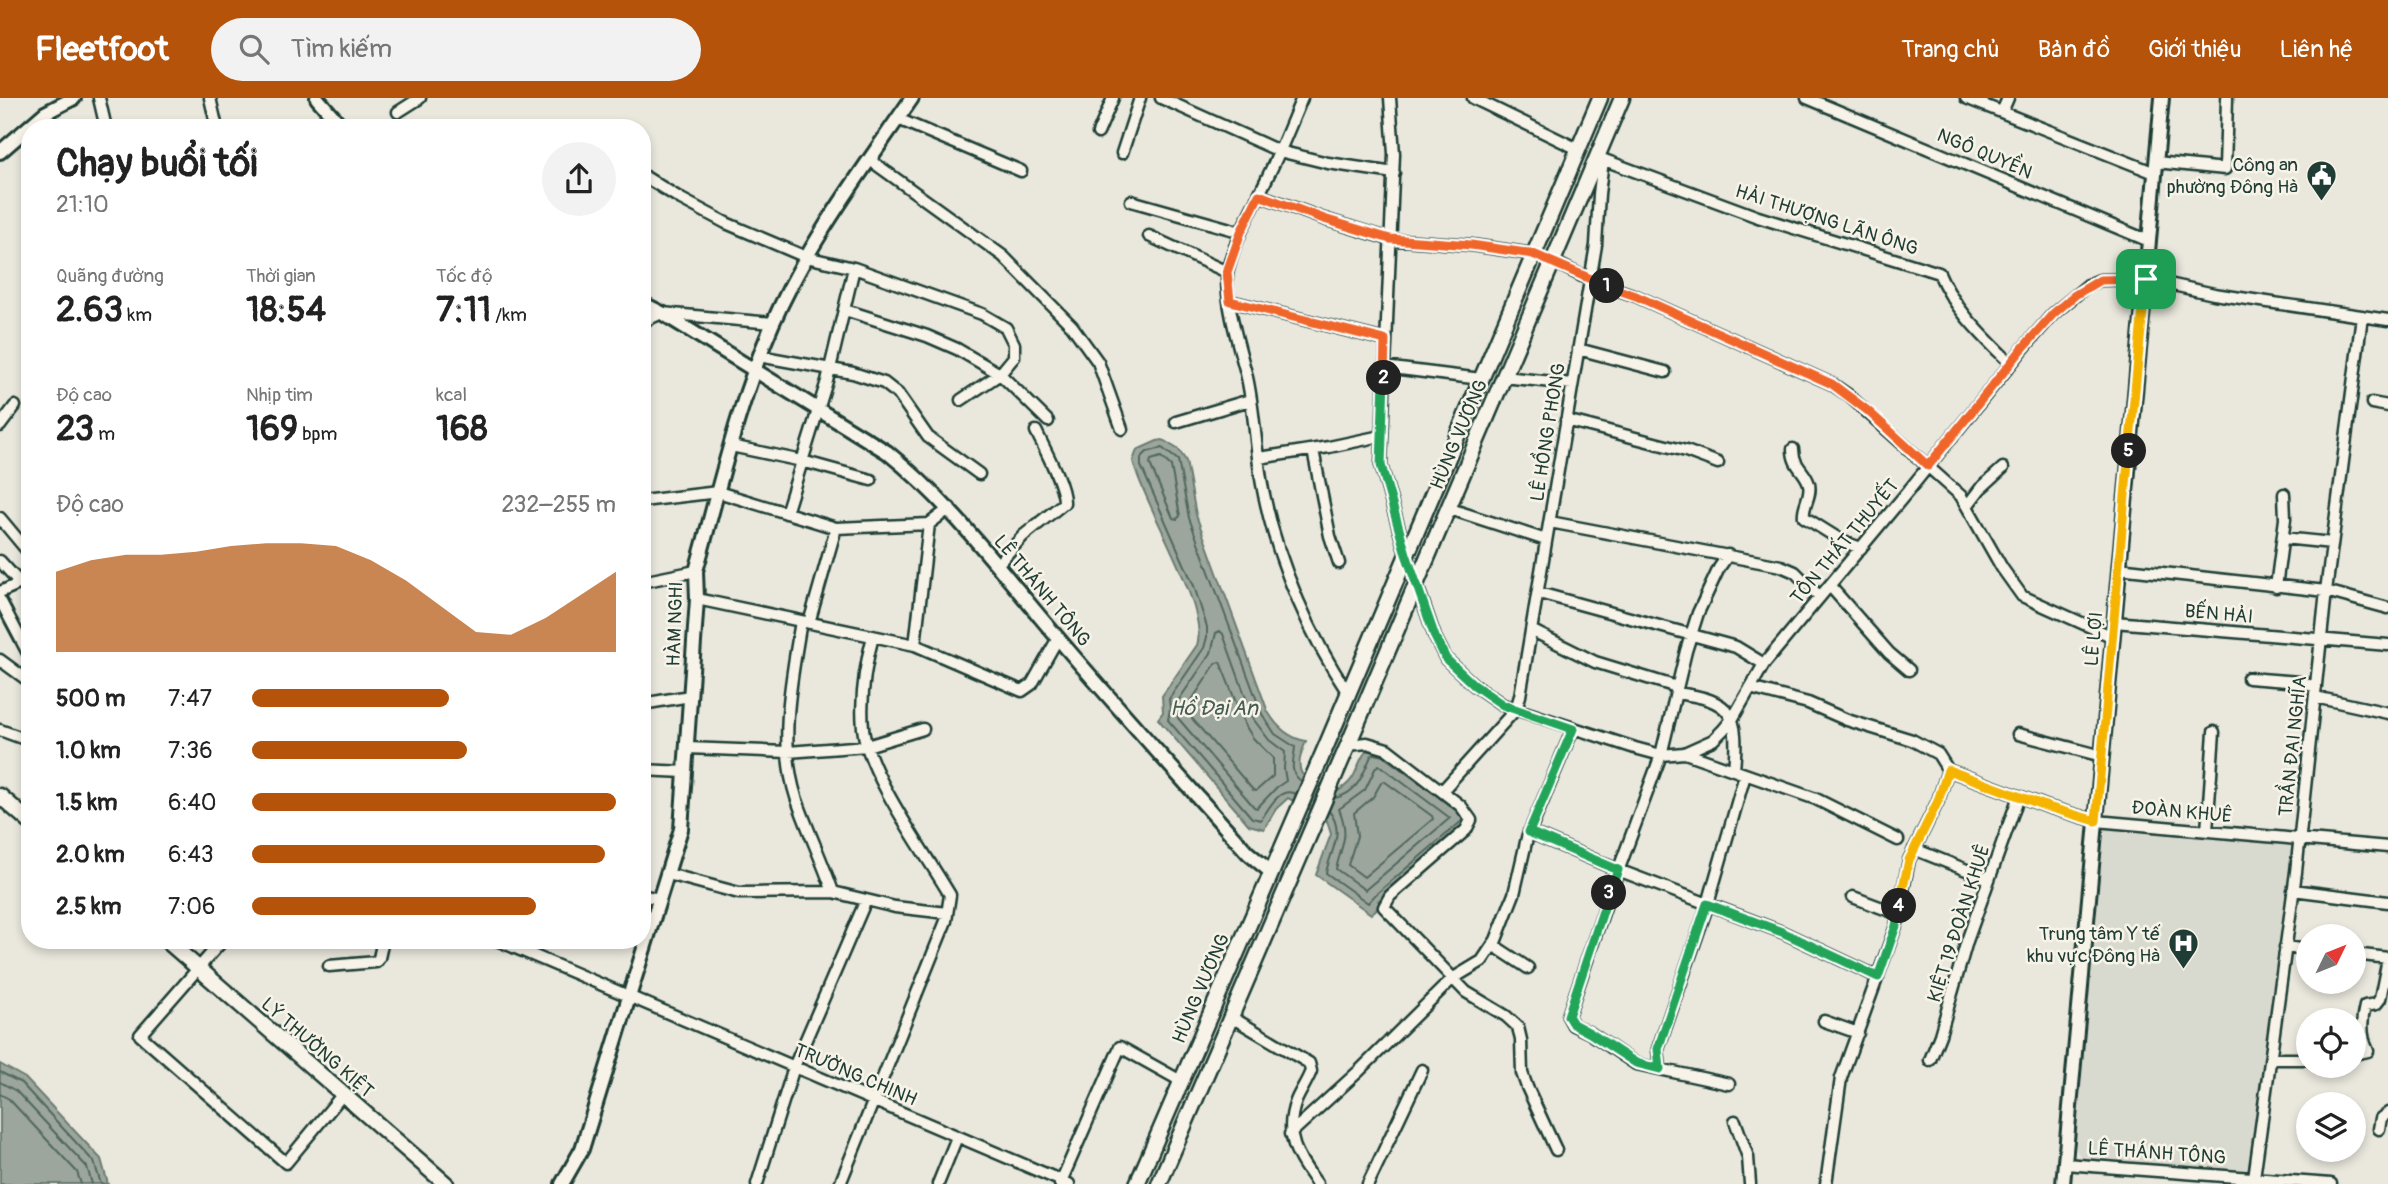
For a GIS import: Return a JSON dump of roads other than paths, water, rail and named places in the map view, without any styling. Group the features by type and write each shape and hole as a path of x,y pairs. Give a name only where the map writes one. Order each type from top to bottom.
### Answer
{"main road":[{"name":"HÙNG VƯƠNG","path":"1137,1184 1600,98"},
{"name":"HÙNG VƯƠNG","path":"1159,1184 1349,745 1552,261 1600,158 1622,98"},
{"path":"1578,149 1600,158"},
{"path":"1533,254 1552,261"},
{"path":"1481,378 1502,381"},
{"path":"1406,554 1416,581"},
{"path":"0,796 21,814"},
{"path":"1271,872 1290,880"},
{"name":"LÝ THƯỜNG KIỆT","path":"176,949 446,1184"},
{"path":"1210,1012 1228,1020"},
{"path":"1181,1081 1200,1088"}],"street":[{"path":"37,119 74,98"},
{"path":"99,98 104,119"},
{"path":"210,98 216,119"},
{"path":"317,98 335,119"},
{"path":"398,112 420,98"},
{"name":"HÀM NGHI","path":"651,925 681,829 697,599 696,570 753,370 806,257 912,98"},
{"path":"1098,134 1113,98"},
{"path":"1122,153 1140,98"},
{"path":"1161,98 1279,151 1328,163 1394,173"},
{"path":"1302,98 1241,232 1227,272 1264,497 1274,537 1324,654 1348,693"},
{"path":"1390,98 1394,173 1381,465 1406,554"},
{"path":"1473,98 1578,149"},
{"name":"NGÔ QUYỀN","path":"1807,98 2149,241"},
{"path":"1966,98 2156,168 2225,169 2227,98"},
{"path":"2002,112 2008,98"},
{"name":"LÊ LỢI","path":"2063,1184 2162,98"},
{"path":"898,119 1021,171"},
{"path":"0,152 21,133"},
{"name":"LÊ HỒNG PHONG","path":"1516,709 1539,593 1597,245 1600,158"},
{"name":"HẢI THƯỢNG LÃN ÔNG","path":"1600,158 1758,217 1939,273 1964,314 2011,363"},
{"path":"870,160 1003,256 1072,326 1098,362 1122,429"},
{"path":"651,180 726,223 806,257 854,268 962,305 1006,328 1013,338 1015,352 1011,362 1000,374 961,400"},
{"path":"1259,195 1390,239 1471,245 1533,254"},
{"path":"1131,201 1241,232"},
{"path":"1149,236 1227,272"},
{"path":"1552,261 1590,280 1636,296 1832,384 1868,411 1961,496 2002,568 2022,596 2113,637"},
{"path":"786,513 830,368 854,268"},
{"name":"TÔN THẤT THUYẾT","path":"1416,581 1435,637 1446,659 1474,685 1503,705 1661,755 1684,753 1713,740 1733,718 1764,664 2011,363 2053,314 2088,285 2100,280 2146,279 2214,294 2388,320"},
{"path":"1230,301 1385,340"},
{"name":"LÊ THÁNH TÔNG","path":"651,308 887,452 916,475 950,508 1058,638 1248,853 1271,872"},
{"path":"845,310 927,336 957,349 1000,374 1048,421"},
{"path":"651,317 662,313 773,323"},
{"name":"TRẦN ĐẠI NGHĨA","path":"2254,1178 2300,838 2326,591 2362,316"},
{"path":"1578,349 1665,372"},
{"path":"759,356 870,377 892,388 928,437 979,474"},
{"path":"1384,367 1481,378"},
{"path":"1502,381 1572,384"},
{"path":"1176,422 1250,400"},
{"path":"2372,403 2388,406"},
{"path":"0,426 15,405"},
{"path":"1566,420 1686,451 1718,463"},
{"path":"996,565 1023,536 1065,500 1036,431"},
{"path":"1259,458 1381,436"},
{"path":"731,446 802,461 871,480"},
{"path":"1793,449 1794,460 1810,485 1804,517 1844,542 1861,548"},
{"path":"1313,450 1330,536 1339,563"},
{"path":"1967,506 1980,489 2003,468"},
{"path":"651,500 718,492 836,528 929,524 950,508"},
{"path":"2277,587 2283,538 2284,494"},
{"path":"1447,508 1546,540"},
{"path":"0,518 21,543"},
{"path":"1550,522 1781,566 1795,572 1821,597"},
{"path":"915,645 929,524"},
{"path":"833,892 795,795 788,752 790,692 805,622 836,528"},
{"path":"2283,538 2332,543"},
{"path":"1728,555 1705,596 1691,634 1661,755 1568,1016 1573,1024 1636,1063 1730,1084"},
{"path":"0,561 21,578"},
{"path":"2119,568 2326,591 2388,608"},
{"path":"651,580 696,570"},
{"path":"0,592 21,583"},
{"path":"1830,586 1888,653 1909,670"},
{"path":"1539,593 1736,647 1764,664"},
{"path":"697,599 915,645 1022,691 1032,684 1058,638"},
{"path":"0,600 21,640"},
{"name":"BẾN HẢI","path":"2114,622 2388,645"},
{"path":"1531,630 1595,662 1717,702 1733,718 1736,738 1734,770"},
{"path":"840,1184 947,913 950,895 871,761 863,729 863,695 873,636"},
{"path":"0,660 21,675"},
{"path":"2248,678 2299,682 2315,692 2388,713"},
{"name":"ĐOÀN KHUÊ","path":"1750,688 1808,703 1847,720 1912,740 1938,754 1948,770 2048,807 2096,821 2388,847"},
{"path":"651,702 690,696"},
{"path":"1442,790 1516,709"},
{"path":"687,748 788,752 867,746 923,729"},
{"path":"1290,1133 1359,1071 1452,979 1482,961 1493,945 1514,894 1529,832 1573,729"},
{"path":"0,730 21,738"},
{"path":"2207,831 2214,732"},
{"path":"2018,734 2102,756"},
{"path":"1349,745 1367,743 1387,749 1442,790 1468,814 1471,820 1466,830 1390,896 1384,907 1466,992 1506,1016 1518,1027 1522,1073 1556,1150"},
{"path":"1684,753 1816,799 1898,840"},
{"path":"651,770 685,772"},
{"path":"1826,1184 1837,1095 1898,915 1905,876 1914,849 1938,801 1948,770"},
{"path":"1660,1069 1658,1049 1707,904 1745,775"},
{"name":"KIỆT 19 ĐOÀN KHUÊ","path":"1930,1060 1940,1035 1967,941 2019,796"},
{"path":"1529,832 1618,870 1782,932 1878,977"},
{"path":"1914,849 1989,879"},
{"path":"668,874 739,892 833,892 895,907 947,913"},
{"path":"2293,890 2388,902"},
{"path":"651,897 659,899"},
{"path":"1853,897 1898,915"},
{"path":"757,1184 794,1067 866,900"},
{"path":"1493,945 1528,968"},
{"path":"2285,947 2296,948"},
{"path":"216,949 140,1035 286,1163 343,1094"},
{"path":"329,967 376,962 381,949"},
{"name":"TRƯỜNG CHINH","path":"521,949 1063,1183"},
{"name":"HÀM NGHI","path":"562,1184 582,1149 644,949"},
{"path":"2364,1008 2376,1004 2380,999 2388,958 2366,955"},
{"path":"1228,1020 1238,1021 1309,1063 1311,1071 1293,1110 1290,1133 1304,1166 1317,1184"},
{"path":"1824,1021 1857,1033"},
{"path":"1063,1183 1120,1046 1181,1081"},
{"path":"2270,1059 2296,1059"},
{"path":"1368,1184 1422,1070"},
{"path":"2379,1129 2381,1118 2388,1113"},
{"path":"1735,1121 1748,1157 1750,1184"},
{"path":"938,1184 957,1137"},
{"name":"LÊ THÁNH TÔNG","path":"2064,1164 2330,1184"}],"water":[{"name":"Hồ Đại An","path":"1163,440 1179,450 1186,461 1196,515 1268,712 1284,731 1306,741 1301,753 1302,774 1336,792 1354,776 1370,747 1377,747 1470,811 1471,822 1378,901 1381,905 1371,914 1316,875 1331,834 1326,818 1288,798 1276,809 1264,829 1249,825 1158,719 1163,712 1162,696 1197,645 1198,628 1185,582 1133,461 1137,450"},
{"path":"0,1064 25,1078 101,1159 108,1184 0,1184"}],"place":[{"name":"Công an phường Đông Hà","path":"2321,202"},
{"name":"Trung tâm Y tế khu vực Đông Hà","path":"2183,971"}]}
